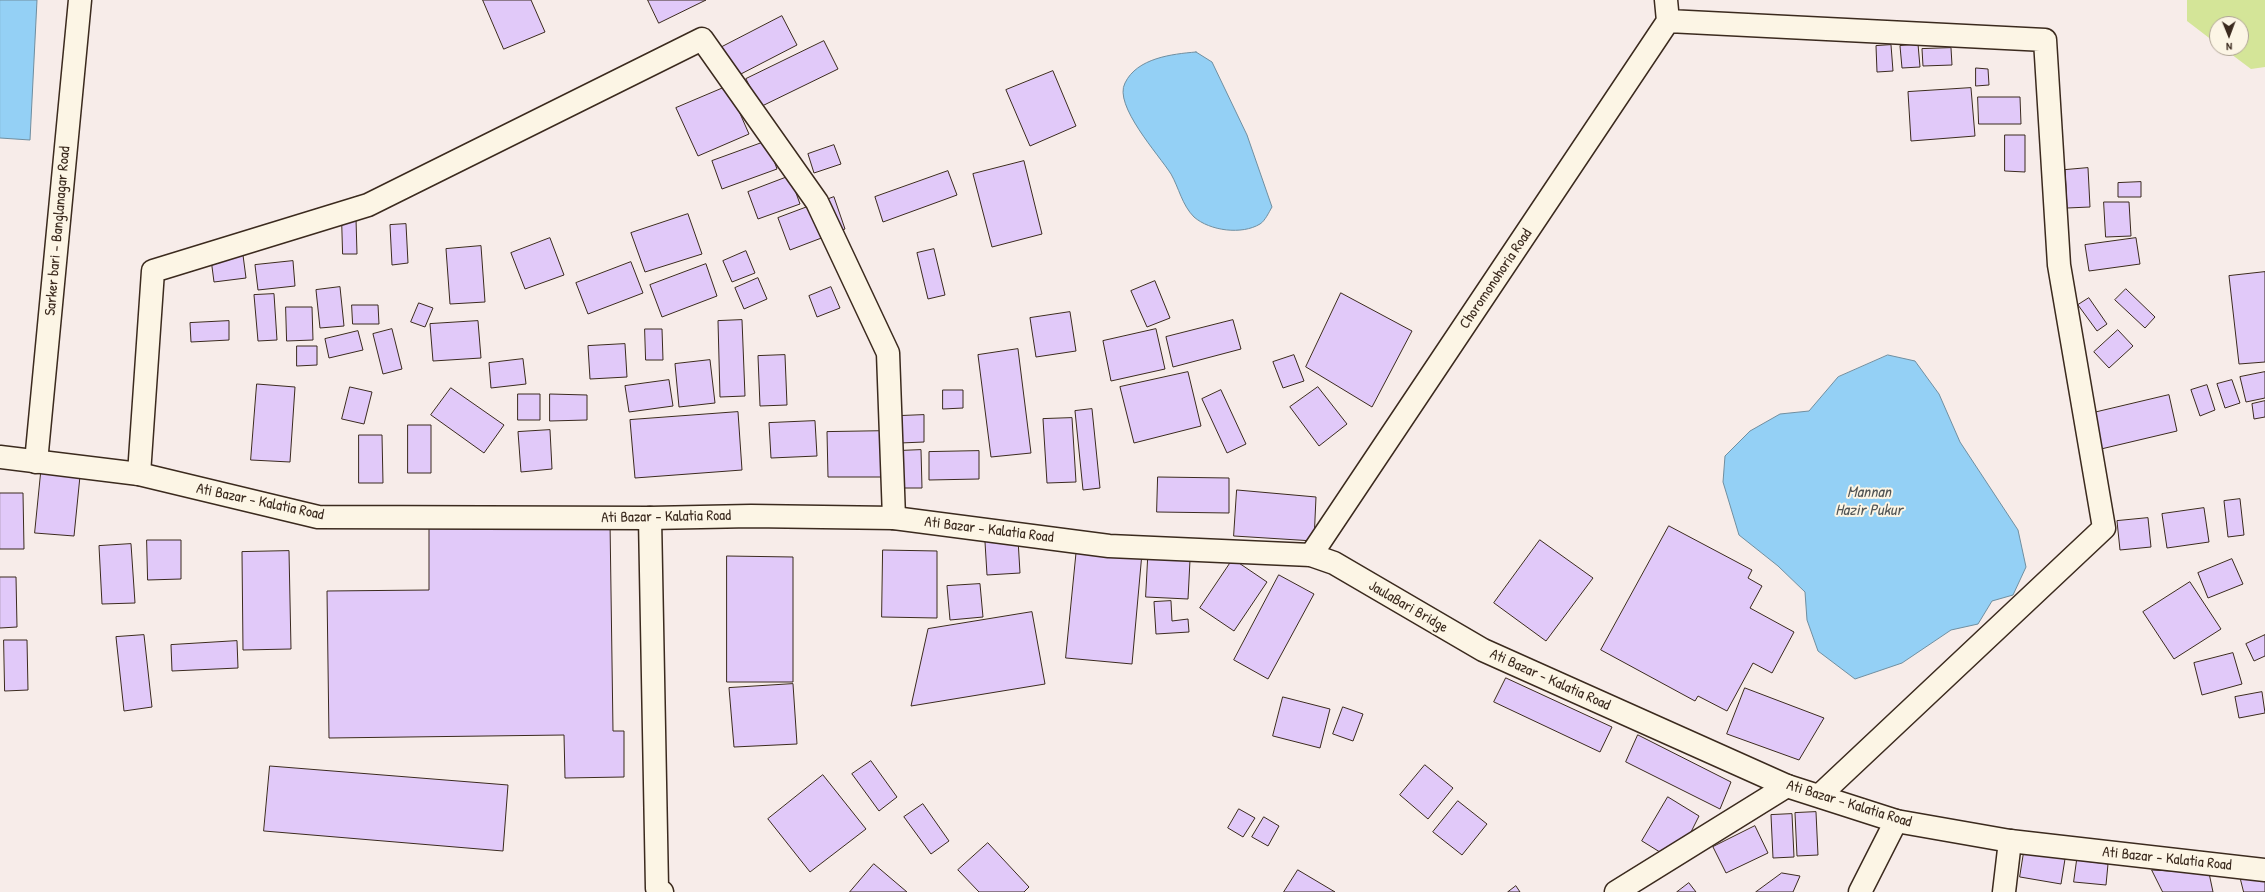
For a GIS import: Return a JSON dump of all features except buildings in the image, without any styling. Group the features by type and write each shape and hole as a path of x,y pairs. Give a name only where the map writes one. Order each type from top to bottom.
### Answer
{"street":[{"name":"Sarker bari - Banglanagar Road","path":"36,462 80,0"},
{"path":"1666,0 1668,21 2045,40 2058,265 2104,528 1820,795"},
{"name":"Choromonohoria Road","path":"1311,555 1668,21"},
{"path":"139,474 153,270 368,205 702,39 817,202 888,353 894,518"},
{"name":"Ati Bazar - Kalatia Road","path":"0,457 139,474 318,517 650,518 751,516 894,518 1109,546 1311,555 1334,563"},
{"path":"650,518 657,891"},
{"name":"JaulaBari Bridge","path":"1334,563 1483,650"},
{"name":"Ati Bazar - Kalatia Road","path":"1483,650 1787,786 1820,795 1896,821 2010,842 2265,870"},
{"path":"1616,892 1787,786"},
{"path":"1860,892 1896,821"},
{"path":"2004,892 2010,842"}],"green space":[{"path":"2187,0 2265,0 2265,67 2251,69 2234,56 2249,56 2249,16 2209,16 2209,38 2187,21"}],"water":[{"path":"0,0 37,0 30,140 0,138"},
{"path":"1196,52 1212,62 1247,135 1272,207 1262,223 1244,230 1226,230 1209,226 1194,217 1184,202 1171,174 1139,130 1125,104 1123,92 1125,83 1138,68 1146,63 1166,56"},
{"name":"Mannan Hazir Pukur","path":"1888,355 1915,361 1939,394 1960,442 2018,530 2026,567 2013,595 1992,601 1978,624 1951,630 1902,663 1855,679 1818,651 1807,620 1805,592 1778,566 1739,535 1723,482 1725,456 1750,431 1780,414 1809,411 1838,377"}]}
